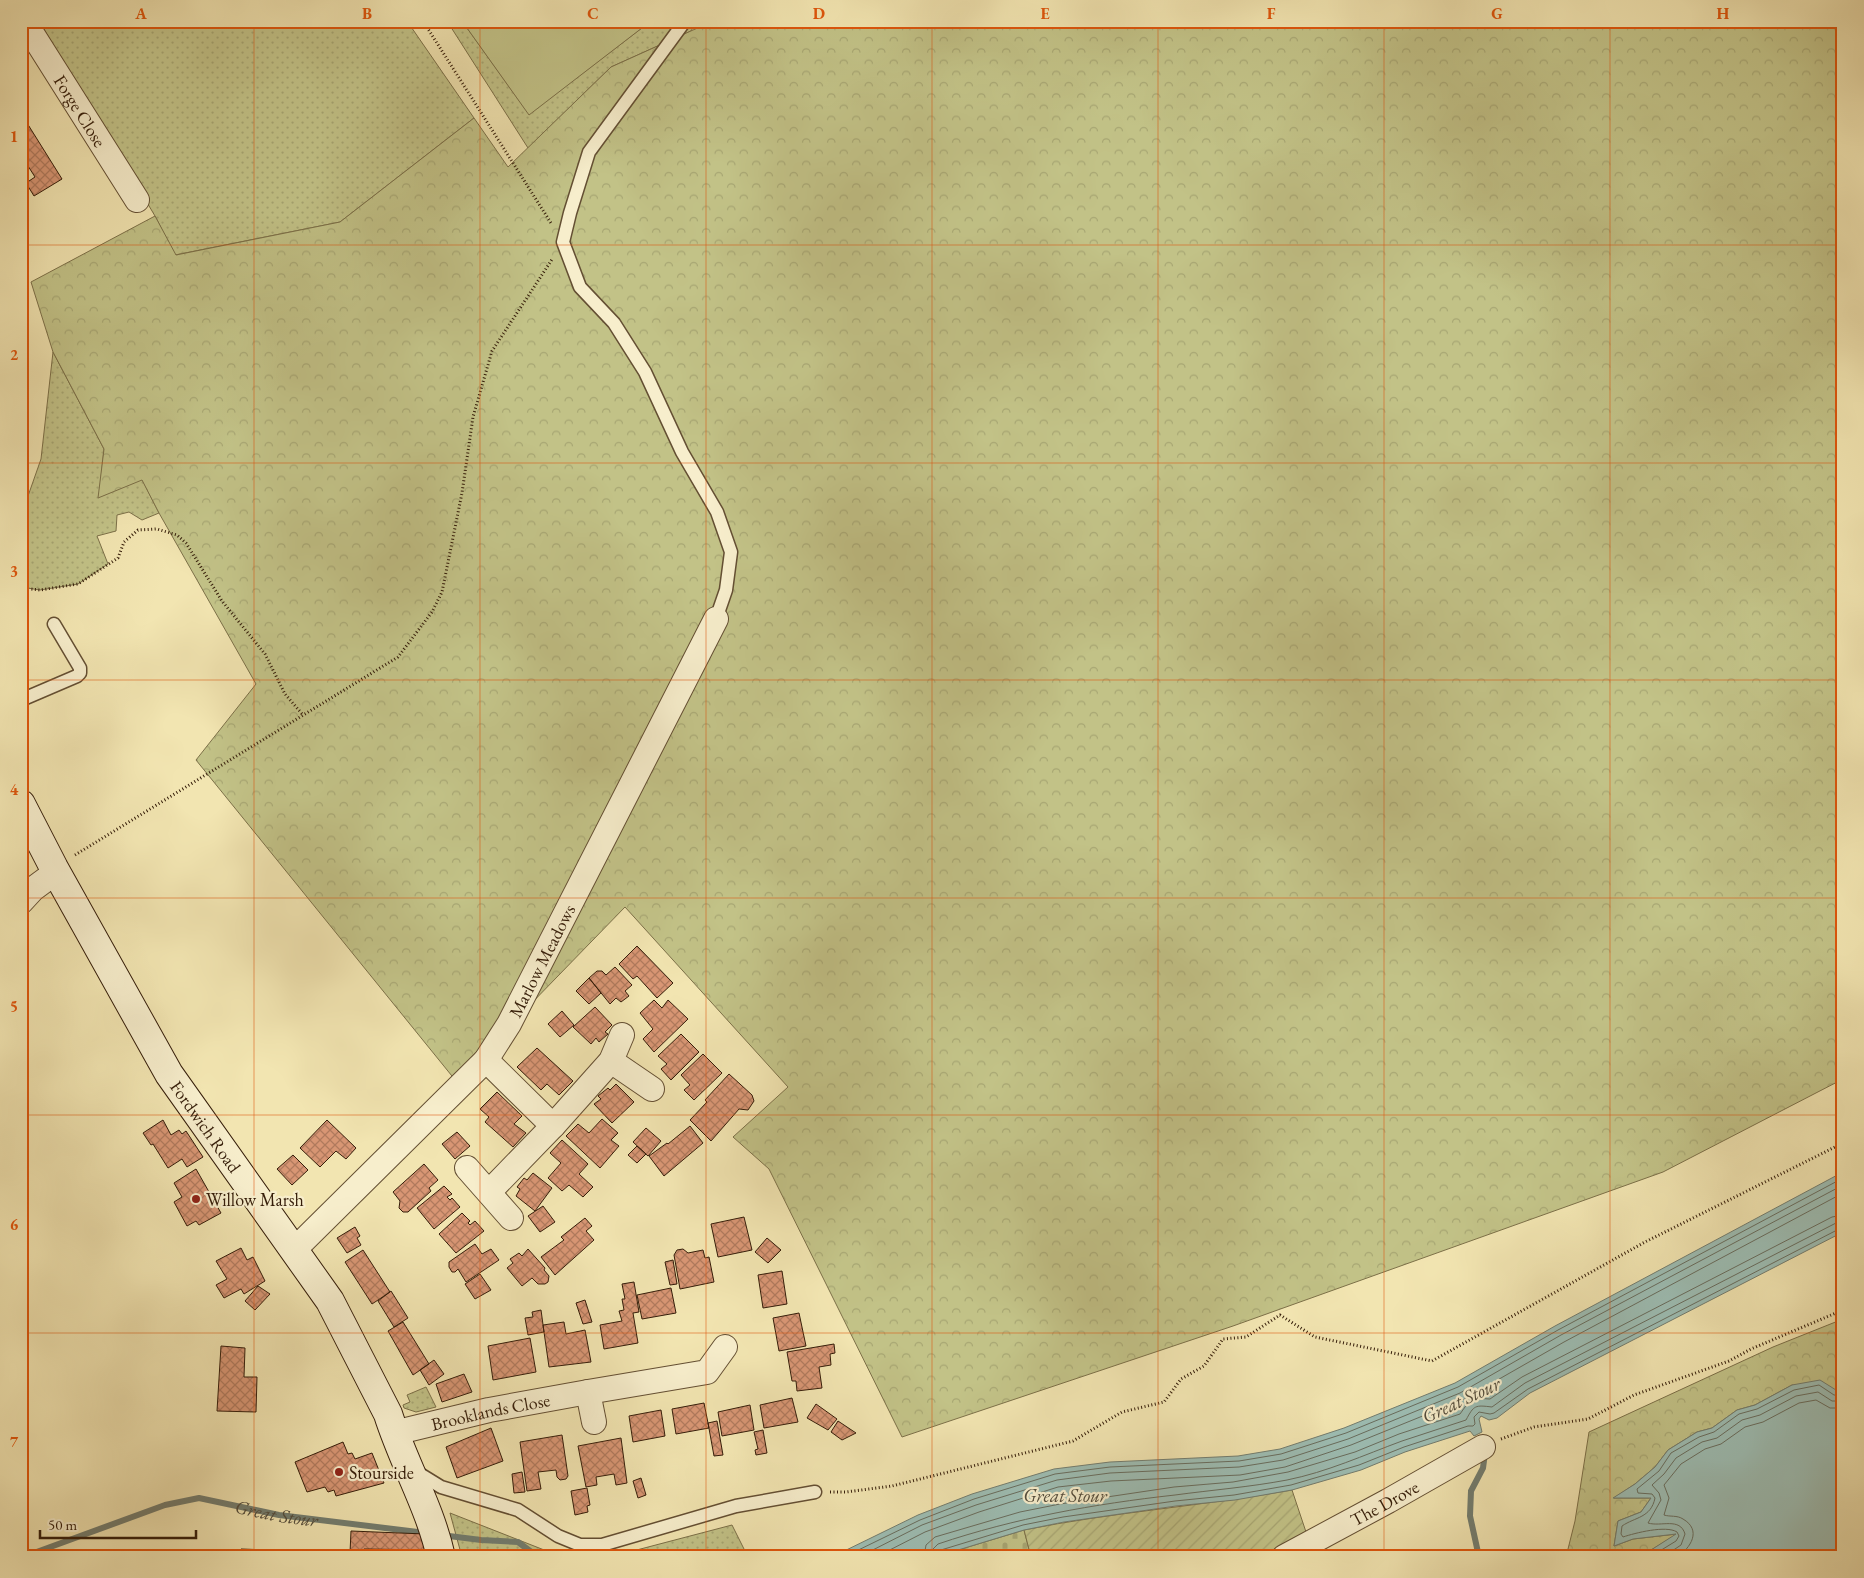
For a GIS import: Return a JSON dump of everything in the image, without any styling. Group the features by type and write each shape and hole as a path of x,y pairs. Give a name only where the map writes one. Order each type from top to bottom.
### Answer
{"street":[{"name":"Forge Close","path":"24,21 33,52 137,200"},
{"name":"Marlow Meadows","path":"294,1250 486,1060 509,1024 716,619"},
{"name":"Fordwich Road","path":"21,804 55,870 169,1074 330,1301 388,1414 436,1534 441,1557"},
{"path":"21,901 55,870"},
{"path":"489,1192 553,1126 611,1061 622,1035"},
{"path":"486,1060 553,1126"},
{"path":"611,1061 652,1089"},
{"path":"467,1168 512,1218"},
{"name":"Brooklands Close","path":"394,1433 489,1410 707,1372 725,1347"},
{"path":"588,1392 594,1422"},
{"name":"The Drove","path":"1284,1557 1388,1502 1483,1448"}],"lane":[{"path":"685,21 590,152 570,213 563,242 580,288 614,323 645,372 682,452 717,512 732,552 726,590 716,619"},
{"path":"21,700 80,673 80,668 54,624"},
{"path":"409,1467 441,1487 518,1510 558,1536 580,1546 602,1546 736,1506 815,1492"}],"path":[{"path":"55,870 398,657 432,612 442,592 462,493 473,417 492,351 563,242 423,21"},
{"path":"21,588 40,590 78,584 118,558 124,542 138,530 157,529 177,535 186,543 222,601 265,654 285,694 303,715"},
{"path":"815,1492 846,1492 892,1486 1073,1441 1122,1412 1164,1402 1181,1379 1204,1366 1223,1339 1246,1337 1280,1316 1315,1337 1432,1361 1645,1242 1843,1143"},
{"path":"1483,1448 1534,1427 1588,1419 1634,1395 1729,1361 1751,1349 1843,1310"}],"green space":[{"path":"39,21 407,21 474,118 340,222 175,255 155,216"},
{"path":"447,21 462,21 529,114 651,21 697,21 691,31 611,67 528,148"},
{"path":"462,21 651,21 529,115"},
{"path":"713,21 1843,21 1843,1079 1663,1172 1233,1326 902,1437 769,1169 733,1137 788,1087 625,907 456,1081 196,760 256,684 142,480 98,498 104,449 53,352 31,282 155,216 176,255 340,222 474,118 508,167 611,67"},
{"path":"53,352 104,449 99,497 142,479 159,513 142,520 129,512 117,515 116,531 97,536 108,564 78,584 40,590 21,587 21,516 41,459"},
{"path":"1843,1319 1843,1390 1792,1385 1755,1405 1737,1410 1712,1428 1697,1432 1668,1450 1655,1467 1614,1498 1651,1498 1641,1512 1618,1521 1614,1546 1633,1539 1677,1534 1640,1557 1566,1557 1575,1521 1589,1432 1773,1347"},
{"path":"426,1387 436,1407 416,1412 404,1408 403,1405 410,1402 407,1395"},
{"path":"1292,1490 1307,1535 1268,1557 1031,1557 1024,1530 1091,1518"},
{"path":"450,1513 562,1557 462,1557"},
{"path":"732,1525 748,1557 610,1557"},
{"path":"1024,1530 1031,1557 935,1557"}],"water":[{"name":"Great Stour","path":"1843,1172 1843,1232 1530,1393 1497,1418 1489,1420 1481,1416 1479,1419 1482,1432 1474,1436 1470,1431 1405,1452 1361,1470 1292,1490 1235,1500 1176,1506 1064,1522 1024,1530 935,1557 832,1557 918,1515 972,1494 1054,1469 1110,1462 1238,1456 1280,1449 1344,1428 1455,1383 1555,1326"},
{"path":"1820,1380 1836,1390 1843,1390 1843,1557 1640,1557 1676,1534 1633,1539 1614,1546 1618,1521 1641,1512 1651,1498 1613,1498 1635,1484 1655,1467 1668,1450 1697,1432 1712,1428 1737,1410 1755,1405 1792,1385"}],"building":[{"path":"27,123 62,179 34,196 26,183 35,177 21,155 21,126"},
{"path":"637,946 673,983 657,998 637,976 633,979 619,964"},
{"path":"615,967 632,985 625,991 629,996 621,1002 616,998 610,1004 589,978 597,971 602,971 606,975"},
{"path":"589,978 601,993 589,1004 576,991"},
{"path":"654,1000 662,1008 668,1000 688,1019 654,1052 643,1039 653,1029 640,1013"},
{"path":"595,1007 612,1025 605,1032 608,1034 599,1042 596,1038 591,1044 573,1027"},
{"path":"562,1011 574,1025 560,1037 548,1024"},
{"path":"681,1034 699,1052 671,1080 661,1069 667,1064 658,1056"},
{"path":"537,1048 573,1081 559,1095 547,1084 541,1090 517,1067"},
{"path":"703,1054 722,1073 694,1100 684,1090 690,1085 681,1075"},
{"path":"729,1074 752,1095 754,1101 748,1110 739,1109 711,1141 690,1120"},
{"path":"616,1084 634,1102 612,1123 594,1104 601,1099 598,1096 608,1088 610,1090"},
{"path":"497,1092 522,1116 514,1124 526,1133 513,1147 485,1122 489,1117 480,1109"},
{"path":"602,1119 618,1133 611,1140 619,1146 600,1168 566,1136 578,1124 589,1133"},
{"path":"163,1120 171,1135 179,1130 182,1134 186,1131 203,1157 187,1167 182,1159 168,1168 153,1144 151,1145 143,1133"},
{"path":"327,1120 356,1148 346,1159 336,1151 320,1167 300,1148"},
{"path":"690,1126 703,1143 664,1176 649,1156 668,1144"},
{"path":"646,1128 661,1141 648,1156 633,1142"},
{"path":"457,1132 470,1146 455,1159 442,1144"},
{"path":"562,1140 588,1164 579,1174 593,1187 583,1197 569,1185 562,1191 548,1178 561,1163 550,1153"},
{"path":"637,1146 646,1154 637,1163 628,1155"},
{"path":"293,1155 308,1170 292,1185 277,1169"},
{"path":"424,1164 438,1180 429,1188 431,1191 408,1212 403,1212 399,1208 400,1201 393,1192"},
{"name":"Willow Marsh","path":"196,1169 221,1213 199,1225 196,1221 187,1226 174,1202 182,1197 174,1183"},
{"path":"533,1173 552,1188 535,1211 516,1196 520,1189 517,1187 524,1178 527,1180"},
{"path":"444,1186 452,1194 447,1197 450,1200 452,1198 460,1207 434,1229 417,1208"},
{"path":"543,1206 555,1222 540,1232 528,1216"},
{"path":"462,1213 470,1221 468,1223 470,1225 475,1221 484,1231 456,1253 439,1234"},
{"path":"744,1217 752,1250 718,1257 711,1224"},
{"path":"585,1218 592,1226 586,1231 594,1240 555,1275 541,1257 564,1240 561,1237"},
{"path":"355,1227 360,1236 357,1238 361,1245 347,1253 337,1238"},
{"path":"767,1238 781,1250 768,1263 755,1252"},
{"path":"475,1244 482,1254 491,1249 499,1260 466,1282 458,1269 452,1272 449,1262"},
{"path":"241,1248 247,1260 253,1257 265,1281 244,1294 241,1289 224,1298 216,1285 227,1279 216,1261"},
{"path":"528,1249 545,1268 544,1270 549,1276 548,1282 545,1284 538,1284 532,1278 522,1286 507,1268 513,1263 510,1259 519,1253 522,1256"},
{"path":"683,1249 688,1253 703,1250 705,1258 709,1257 714,1282 680,1289 674,1255 677,1250"},
{"path":"363,1250 390,1292 372,1304 345,1262"},
{"path":"673,1260 677,1284 670,1285 665,1262"},
{"path":"782,1271 787,1304 763,1308 758,1275"},
{"path":"480,1274 491,1290 475,1299 465,1284"},
{"path":"634,1282 639,1312 633,1313 638,1343 604,1349 600,1325 622,1321 619,1311 624,1310 622,1299 625,1299 622,1284"},
{"path":"258,1286 270,1294 255,1310 245,1301"},
{"path":"671,1288 676,1313 642,1319 637,1295"},
{"path":"391,1291 408,1318 394,1327 378,1301"},
{"path":"585,1300 592,1322 583,1324 576,1303"},
{"path":"541,1310 544,1332 528,1335 525,1318 533,1317 532,1312"},
{"path":"799,1313 806,1346 779,1351 773,1318"},
{"path":"403,1322 429,1364 413,1375 388,1331"},
{"path":"564,1322 566,1334 585,1330 591,1362 549,1367 543,1325"},
{"path":"530,1338 536,1372 493,1380 488,1346"},
{"path":"834,1344 835,1353 830,1354 831,1365 819,1367 822,1388 797,1391 796,1381 792,1381 787,1352"},
{"path":"221,1346 245,1348 244,1377 257,1377 256,1412 217,1411"},
{"path":"434,1360 444,1374 429,1385 420,1370"},
{"path":"464,1374 472,1392 442,1402 436,1384"},
{"path":"792,1398 798,1422 764,1428 760,1405"},
{"path":"704,1403 709,1428 676,1434 672,1409"},
{"path":"816,1404 837,1419 828,1430 807,1418"},
{"path":"750,1405 754,1430 722,1436 718,1412"},
{"path":"661,1410 665,1436 633,1442 629,1416"},
{"path":"717,1421 723,1455 714,1456 708,1423"},
{"path":"838,1421 856,1433 842,1440 831,1432"},
{"path":"491,1428 503,1461 457,1478 446,1447"},
{"path":"763,1430 767,1453 756,1455 755,1450 758,1449 754,1432"},
{"path":"562,1435 568,1476 566,1479 560,1480 557,1477 556,1470 538,1472 541,1489 527,1491 520,1442"},
{"path":"621,1438 627,1483 616,1485 614,1474 596,1477 597,1485 586,1487 578,1446"},
{"name":"Stourside","path":"343,1442 348,1454 352,1453 355,1459 372,1453 384,1483 336,1496 334,1490 328,1492 325,1487 307,1492 295,1462"},
{"path":"522,1472 525,1492 514,1493 512,1474"},
{"path":"641,1478 646,1495 638,1498 633,1481"},
{"path":"587,1488 590,1505 587,1506 588,1512 575,1515 571,1491"},
{"path":"351,1531 425,1534 429,1550 364,1549 364,1554 350,1553"},
{"path":"241,1549 296,1551 295,1557 241,1557"}],"waterway":[{"path":"1479,1557 1470,1516 1471,1491 1483,1468 1485,1453"},
{"name":"Great Stour","path":"23,1557 165,1505 199,1498 279,1515 426,1533"},
{"name":"Great Stour","path":"441,1535 518,1542 530,1551 534,1557"}],"place":[{"name":"Willow Marsh","path":"196,1199"},
{"name":"Stourside","path":"339,1472"}]}
